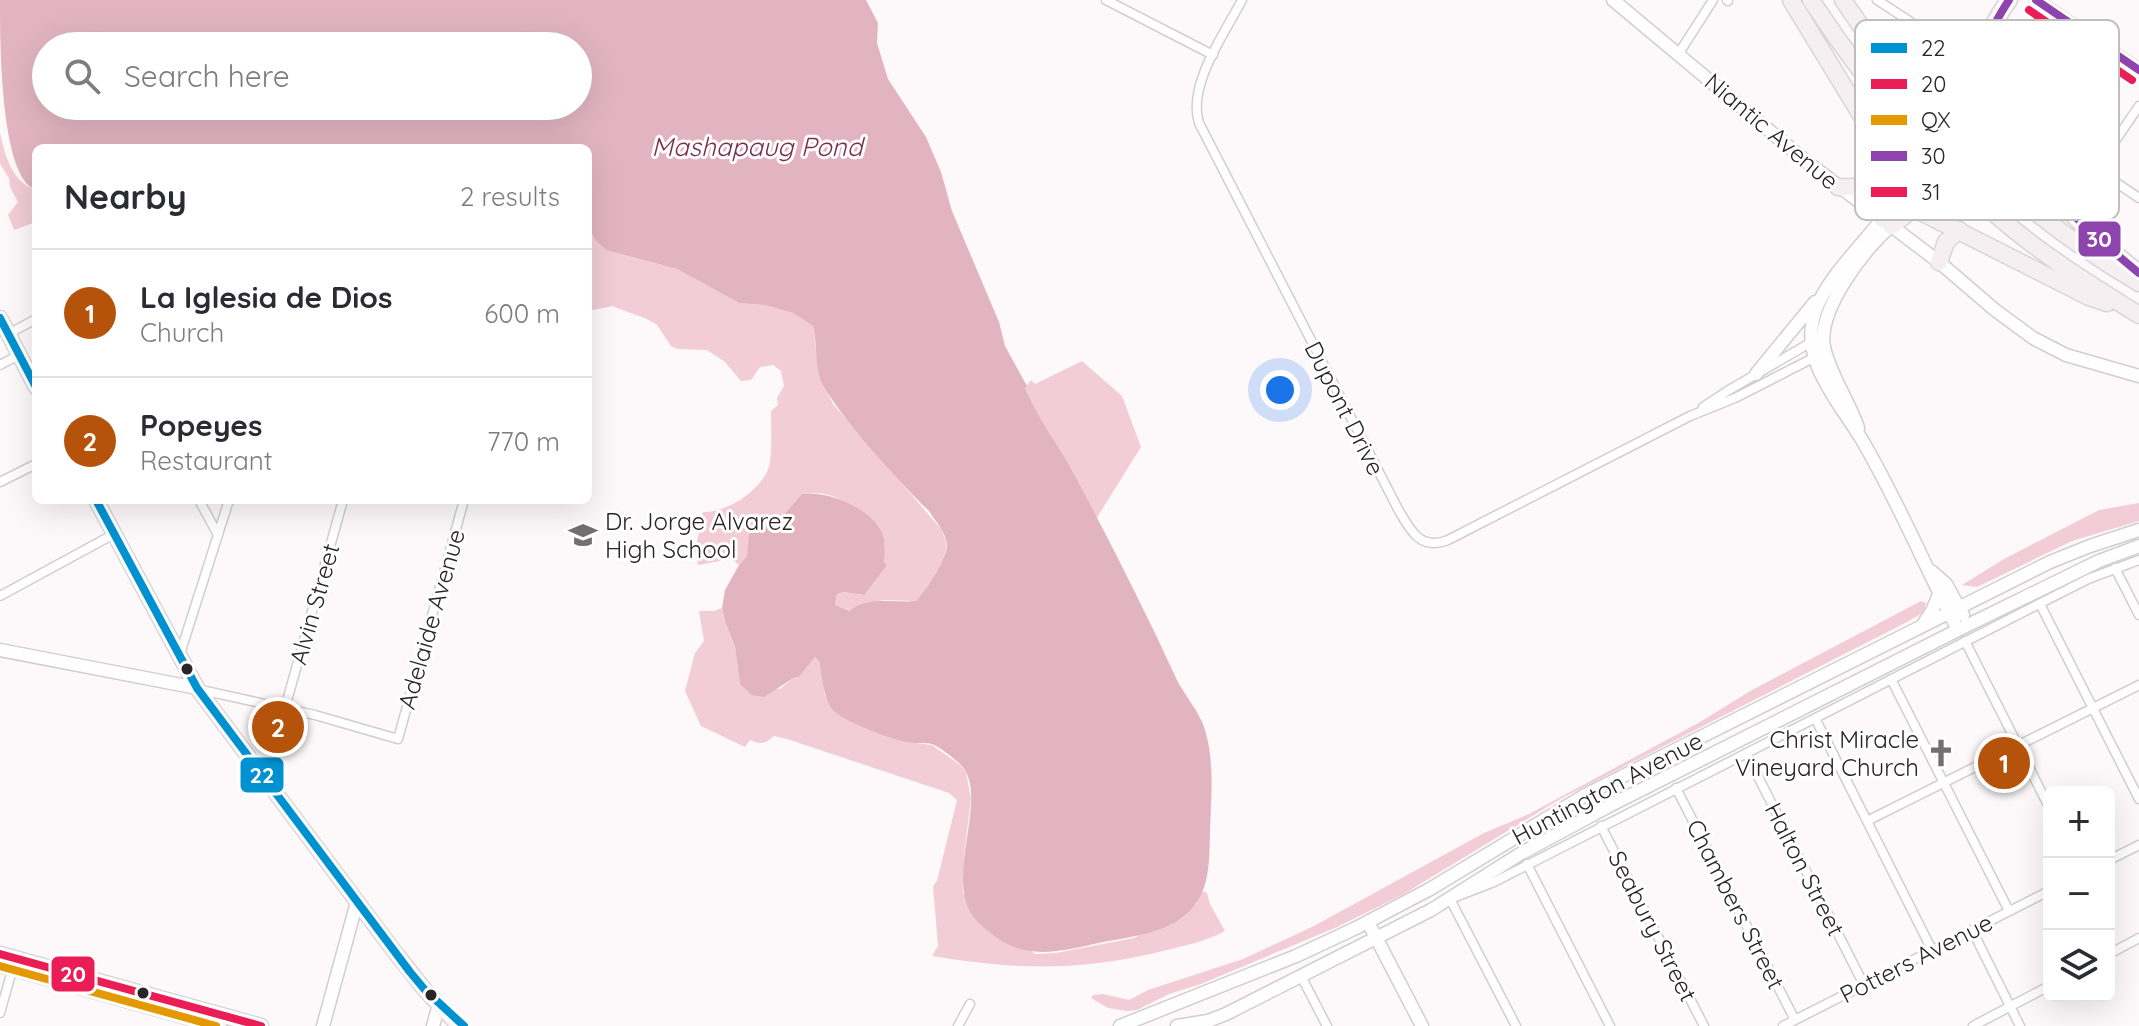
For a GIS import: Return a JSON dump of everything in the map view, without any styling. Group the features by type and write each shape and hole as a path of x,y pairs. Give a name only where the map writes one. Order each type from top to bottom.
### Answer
{"highway":[{"path":"1791,0 1855,108"},
{"path":"1811,0 1855,63"},
{"path":"1843,0 1858,20"},
{"path":"1996,20 2009,0"},
{"path":"1838,187 1855,187"},
{"path":"1887,223 1893,220"},
{"path":"1937,220 2089,297 2139,315"},
{"path":"2003,220 2034,246 2139,315"},
{"path":"2047,220 2139,283"},
{"path":"2078,220 2139,273"},
{"path":"1939,262 1946,242 1959,230"}],"main road":[{"name":"Niantic Avenue","path":"1613,0 1855,199"},
{"path":"2036,0 2065,20"},
{"path":"2119,56 2139,70"},
{"name":"Niantic Avenue","path":"1883,220 1995,310 2048,347 2139,376"},
{"path":"1756,374 1880,237 1887,223"},
{"path":"1836,285 1818,339 1820,354 1851,405 1861,438 1931,571 1939,576 1963,627"},
{"path":"0,318 32,379"},
{"path":"98,504 197,688 425,990 458,1023"},
{"name":"Huntington Avenue","path":"1120,1026 1296,956 1368,922 1587,794 2066,555 2139,530"},
{"name":"Huntington Avenue","path":"1177,1026 1220,1022 1450,899 1513,859 1598,812 1963,627 2099,561 2139,546"},
{"path":"1920,628 1944,591"},
{"path":"0,650 197,688"},
{"path":"323,1026 357,902"},
{"path":"1368,922 1422,1026"},
{"path":"7,962 215,1023 261,1026"},
{"path":"433,1026 439,1004"}],"street":[{"path":"1106,0 1213,55"},
{"name":"Dupont Drive","path":"1242,0 1199,85 1197,117 1378,472 1417,538 1430,543 1448,540 1690,416 1735,398 1820,354"},
{"path":"1679,53 1713,0"},
{"path":"1877,0 1908,20"},
{"path":"2119,135 2139,106"},
{"path":"2119,185 2139,198"},
{"path":"8,334 32,321"},
{"name":"Dupont Drive","path":"1690,416 1818,339"},
{"path":"0,365 19,355"},
{"path":"0,482 32,466"},
{"path":"201,504 218,535"},
{"path":"179,658 228,504"},
{"name":"Alvin Street","path":"285,708 342,504"},
{"name":"Adelaide Avenue","path":"285,708 398,739 463,504"},
{"path":"0,596 114,534"},
{"name":"Huntington Avenue","path":"1450,899 1489,885 1965,641 2115,568 2139,560"},
{"path":"2115,568 2139,615"},
{"path":"2040,604 2139,799"},
{"path":"1965,641 2043,795"},
{"path":"1891,679 2009,911"},
{"path":"1867,821 2139,685"},
{"path":"197,688 285,708"},
{"path":"1815,718 1932,950"},
{"name":"Halton Street","path":"1746,753 1864,985"},
{"name":"Chambers Street","path":"1676,788 1795,1020"},
{"name":"Seabury Street","path":"1601,826 1704,1026"},
{"path":"2113,858 2139,845"},
{"path":"1527,864 1610,1026"},
{"name":"Potters Avenue","path":"1783,1026 2043,894"},
{"path":"1450,899 1516,1026"},
{"path":"1972,930 2020,1026"},
{"path":"2115,951 2139,938"},
{"path":"0,1013 7,962"},
{"path":"1301,976 1327,1026"},
{"path":"1973,1026 2043,989"},
{"path":"958,1026 970,1004"}],"shaded area":[{"path":"0,133 15,175 32,188 32,223 14,230 8,215 18,202 0,164"},
{"path":"592,234 606,250 677,269 739,303 765,305 793,313 813,326 819,376 833,404 944,536 946,546 942,561 930,584 916,601 883,600 851,611 835,605 837,594 863,595 884,563 885,544 850,506 829,495 802,494 777,522 757,529 747,556 739,565 731,559 698,565 695,551 703,512 723,508 744,497 754,490 767,472 771,456 771,411 778,405 777,398 784,386 781,371 773,365 760,367 751,380 741,381 725,362 707,350 671,346 657,325 612,306 592,310"},
{"path":"1082,361 1122,396 1141,447 1096,519 1025,388 1031,380 1035,384"},
{"path":"2139,503 2139,521 2072,541 1977,587 1962,585 2004,559 2099,510"},
{"path":"1921,601 1926,603 1924,612 1907,622 1562,798 1402,895 1337,927 1201,984 1169,994 1137,1010 1108,1008 1091,998 1103,994 1129,1000 1148,990 1243,959 1312,927 1484,833 1529,814 1700,722 1752,690"},
{"path":"722,608 735,646 740,684 780,689 797,675 799,677 815,657 819,661 825,696 907,742 932,745 960,765 966,772 971,799 963,893 1035,954 1134,938 1196,904 1202,891 1207,893 1225,931 1167,950 1077,965 1022,966 932,956 938,946 933,886 937,881 957,800 949,793 787,739 774,736 763,743 750,740 745,747 701,726 685,691 695,653 704,641 699,611"}],"water":[{"name":"Mashapaug Pond","path":"0,0 866,0 878,23 877,43 888,79 926,137 941,172 952,211 999,322 1005,346 1036,410 1113,549 1179,684 1203,723 1211,768 1211,793 1207,877 1200,897 1175,922 1141,935 1046,952 1019,949 1006,943 978,922 967,905 963,886 971,798 969,780 961,765 932,744 910,743 889,737 836,713 828,703 819,661 815,657 799,677 764,697 752,695 740,684 735,646 722,608 725,590 747,556 749,534 777,522 802,494 823,495 846,502 867,515 881,531 884,563 887,565 864,595 837,594 835,605 850,611 864,603 916,601 940,566 946,551 946,540 929,511 835,405 819,375 813,326 793,313 765,305 739,303 677,269 606,250 596,241 592,234 592,144 32,144 32,187 24,180 15,161 4,106"}],"transit line":[{"name":"30","path":"1998,20 2009,0"},
{"name":"30","path":"2036,0 2065,20"},
{"name":"31","path":"2029,10 2044,20"},
{"name":"30","path":"2119,56 2139,70"},
{"name":"31","path":"2119,71 2132,80"},
{"name":"30","path":"2079,220 2139,273"},
{"name":"22","path":"0,318 32,379"},
{"name":"22","path":"98,504 197,688 410,972 464,1026"},
{"name":"20","path":"0,954 261,1026"},
{"name":"QX","path":"0,966 216,1026"}],"place":[{"name":"Dr. Jorge Alvarez High School","path":"583,535"},
{"name":"Popeyes","path":"278,727"},
{"name":"Christ Miracle Vineyard Church","path":"1941,753"},
{"name":"La Iglesia de Dios","path":"2004,763"}]}
